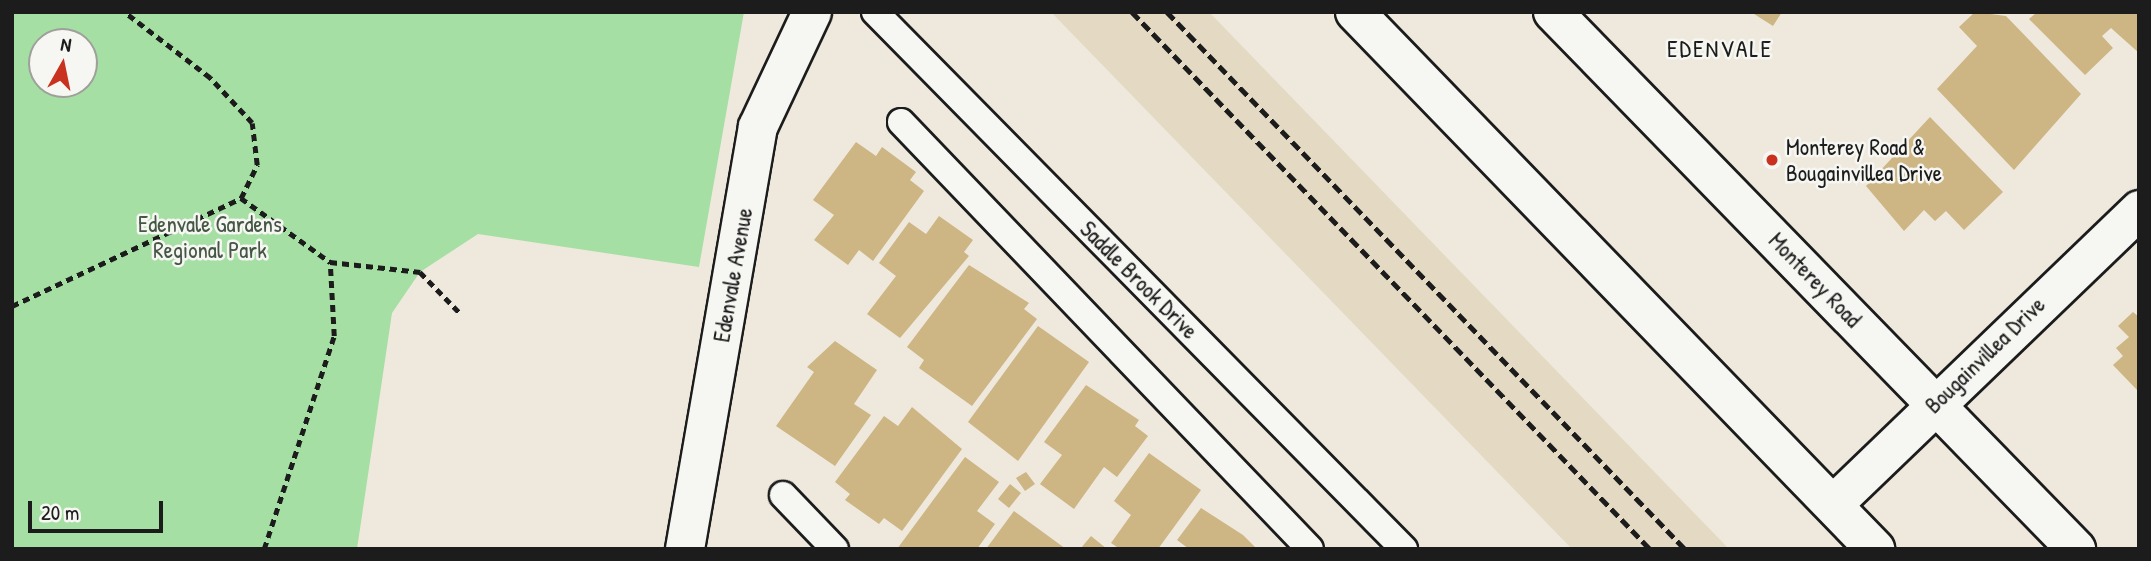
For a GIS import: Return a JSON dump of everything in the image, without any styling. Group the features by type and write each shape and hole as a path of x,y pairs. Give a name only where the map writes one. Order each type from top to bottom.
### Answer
{"main road":[{"name":"Edenvale Avenue","path":"685,549 758,127 812,12"},
{"path":"1355,12 1875,549"},
{"name":"Monterey Road","path":"1553,12 2076,549"},
{"name":"Bougainvillea Drive","path":"1834,504 1935,402 2139,210"}],"lane":[{"name":"Saddle Brook Drive","path":"875,12 1404,549"},
{"path":"901,122 1310,549"},
{"path":"783,495 835,549"}],"path":[{"path":"12,306 241,198 257,166 252,123 210,78 124,12"},
{"path":"241,198 330,262 420,272 460,313"},
{"path":"264,549 334,336 330,262"}],"shaded area":[{"path":"1051,12 1209,12 1729,549 1572,549"}],"green space":[{"name":"Edenvale Gardens Regional Park","path":"12,12 744,12 699,267 478,234 420,272 392,313 357,549 12,549"}],"building":[{"path":"1751,12 1782,12 1773,26"},
{"path":"1975,12 2006,16 2081,94 2014,170 1937,89 1977,46 1959,27"},
{"path":"2037,12 2139,12 2139,53 2111,28 2102,36 2113,48 2085,75 2029,19"},
{"path":"1930,117 2003,192 1964,230 1946,211 1935,221 1924,210 1904,231 1866,186"},
{"path":"856,142 876,156 882,147 916,172 910,180 924,191 873,261 859,250 848,265 814,240 834,215 813,200"},
{"path":"939,216 973,240 964,252 969,256 900,338 867,314 896,276 879,263 909,222 926,234"},
{"path":"969,265 1029,303 1024,309 1037,319 972,406 919,368 924,360 907,347"},
{"path":"2133,312 2139,317 2139,392 2113,365 2123,356 2116,348 2129,337 2118,326"},
{"path":"1038,326 1089,362 1018,461 968,422"},
{"path":"835,341 877,370 854,404 871,415 835,466 776,426 814,372 807,367"},
{"path":"1086,385 1139,420 1135,426 1148,436 1117,477 1104,467 1074,509 1040,484 1062,455 1044,442"},
{"path":"912,407 962,449 902,531 884,518 879,524 845,500 850,494 835,482 884,416 898,426"},
{"path":"1149,453 1201,490 1158,549 1120,549 1111,543 1131,515 1114,501"},
{"path":"965,457 999,482 977,511 995,524 977,549 897,549"},
{"path":"1026,472 1035,484 1025,491 1016,478"},
{"path":"1010,484 1021,493 1009,508 998,499"},
{"path":"1201,508 1243,535 1257,549 1189,549 1177,540"},
{"path":"1014,511 1066,549 986,549"},
{"path":"1091,536 1107,549 1081,548"}],"railway":[{"path":"1132,12 1650,549"},
{"path":"1167,12 1685,549"}],"place":[{"name":"Monterey Road & Bougainvillea Drive","path":"1772,160"}],"district":[{"name":"EDENVALE","path":"1720,49"}]}
